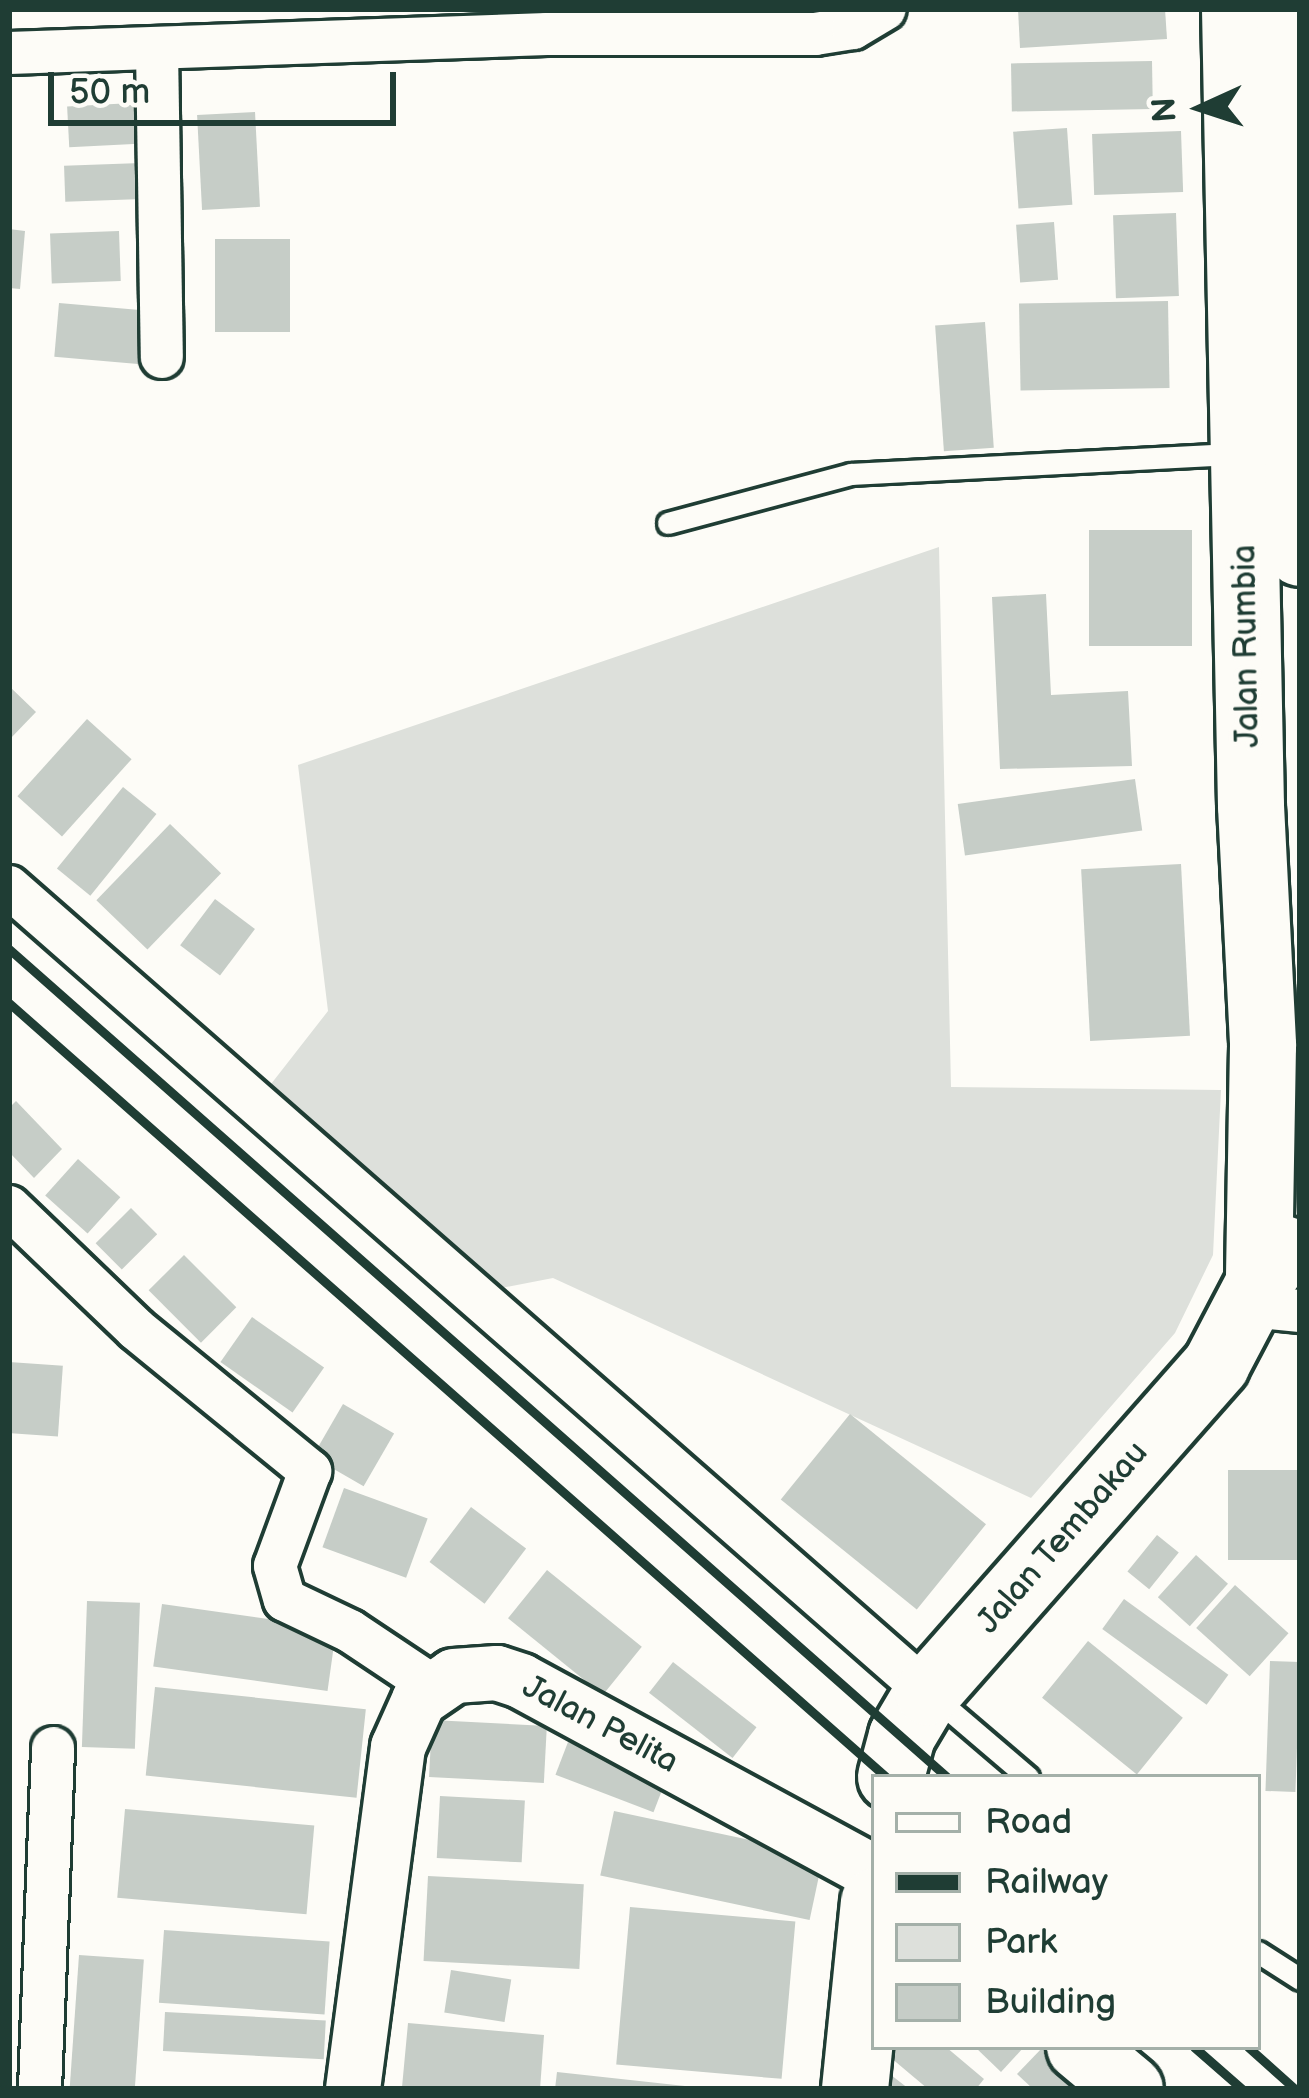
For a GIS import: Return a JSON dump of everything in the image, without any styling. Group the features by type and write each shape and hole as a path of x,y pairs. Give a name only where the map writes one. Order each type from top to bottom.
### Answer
{"main road":[{"name":"Jalan Rumbia","path":"1234,9 1241,454 1269,1300"},
{"name":"Jalan Rumbia","path":"1290,9 1300,553"},
{"path":"1269,1300 1300,1226"},
{"name":"Jalan Tembakau","path":"892,1774 902,1736 928,1692 1269,1300"},
{"path":"855,2089 871,1932"},
{"path":"1084,2050 1130,2089"}],"street":[{"path":"9,53 158,49 546,21 815,34 853,28 885,9"},
{"path":"158,49 162,358"},
{"path":"9,887 928,1692"},
{"path":"9,1207 136,1329 310,1471 275,1566 285,1600 350,1631 434,1687 413,1711 398,1748 353,2089"},
{"name":"Jalan Pelita","path":"434,1687 476,1671 520,1681 871,1871"},
{"path":"40,2089 53,1748"}],"lane":[{"path":"668,523 851,474 1241,454"},
{"path":"928,1692 1024,1774"},
{"path":"1261,1954 1300,1979"}],"green space":[{"path":"939,547 951,1087 1221,1090 1213,1255 1175,1333 1031,1498 553,1278 491,1290 264,1093 328,1011 298,765"}],"building":[{"path":"1018,9 1165,9 1167,39 1020,48"},
{"path":"1152,61 1153,109 1012,111 1011,63"},
{"path":"151,102 153,143 69,147 67,106"},
{"path":"255,112 260,207 202,210 197,115"},
{"path":"1067,128 1072,205 1019,209 1013,132"},
{"path":"1181,131 1183,192 1094,195 1092,134"},
{"path":"141,163 142,199 65,202 64,166"},
{"path":"1176,213 1179,296 1116,298 1113,215"},
{"path":"1054,222 1058,280 1020,283 1016,225"},
{"path":"9,229 25,231 20,289 9,288"},
{"path":"119,231 121,281 52,283 50,233"},
{"path":"215,239 290,239 290,332 215,332"},
{"path":"1168,301 1170,388 1021,391 1019,304"},
{"path":"59,303 143,310 138,364 54,357"},
{"path":"985,322 994,448 944,451 935,325"},
{"path":"1089,530 1192,530 1192,646 1089,646"},
{"path":"1046,594 1051,695 1128,691 1132,766 1000,769 992,597"},
{"path":"9,686 36,712 9,740"},
{"path":"87,719 132,759 62,836 17,796"},
{"path":"1135,779 1142,830 965,855 958,804"},
{"path":"123,787 156,814 90,896 57,869"},
{"path":"170,824 221,873 147,950 96,900"},
{"path":"1181,864 1190,1036 1090,1041 1081,869"},
{"path":"215,899 255,929 220,975 180,945"},
{"path":"16,1101 62,1149 34,1178 9,1152 9,1108"},
{"path":"78,1159 120,1197 88,1234 45,1195"},
{"path":"131,1208 157,1234 122,1270 96,1243"},
{"path":"184,1255 236,1307 201,1343 149,1290"},
{"path":"252,1317 324,1367 293,1413 220,1362"},
{"path":"9,1362 63,1366 58,1437 9,1433"},
{"path":"343,1404 394,1434 364,1486 312,1457"},
{"path":"850,1414 986,1524 917,1610 781,1499"},
{"path":"1228,1470 1300,1470 1300,1560 1228,1560"},
{"path":"344,1488 428,1518 406,1578 322,1547"},
{"path":"471,1507 526,1549 485,1604 429,1562"},
{"path":"1157,1535 1179,1553 1149,1589 1127,1572"},
{"path":"1196,1555 1228,1584 1190,1626 1158,1597"},
{"path":"547,1570 642,1647 603,1695 508,1618"},
{"path":"1235,1585 1289,1633 1250,1676 1196,1628"},
{"path":"1124,1599 1228,1675 1207,1705 1102,1629"},
{"path":"87,1601 140,1603 135,1749 82,1747"},
{"path":"162,1604 336,1628 328,1691 153,1666"},
{"path":"1088,1641 1183,1718 1136,1774 1042,1698"},
{"path":"1270,1661 1300,1662 1295,1792 1265,1791"},
{"path":"673,1662 757,1727 733,1758 649,1693"},
{"path":"155,1687 366,1709 357,1798 146,1776"},
{"path":"432,1720 547,1726 544,1783 429,1777"},
{"path":"568,1742 666,1780 653,1812 555,1775"},
{"path":"440,1796 525,1800 522,1862 437,1858"},
{"path":"125,1809 314,1826 307,1914 117,1898"},
{"path":"614,1811 823,1855 810,1920 600,1876"},
{"path":"428,1876 584,1884 579,1969 424,1961"},
{"path":"630,1907 795,1921 782,2079 616,2064"},
{"path":"164,1930 330,1942 325,2014 159,2003"},
{"path":"79,1955 144,1960 135,2089 70,2089"},
{"path":"451,1970 511,1980 505,2022 444,2012"},
{"path":"165,2012 326,2020 324,2059 163,2051"},
{"path":"408,2023 544,2035 540,2089 402,2087"},
{"path":"882,2050 950,2050 984,2079 976,2089 928,2089"},
{"path":"978,2050 1021,2050 1001,2072"},
{"path":"1040,2050 1053,2050 1094,2089 1033,2089 1017,2074"},
{"path":"557,2072 685,2086 685,2089 555,2089"},
{"path":"891,2075 909,2089 881,2089"}],"railway":[{"path":"9,949 944,1774"},
{"path":"9,1003 883,1774"},
{"path":"1197,2050 1242,2089"},
{"path":"1251,2050 1295,2089"}]}
